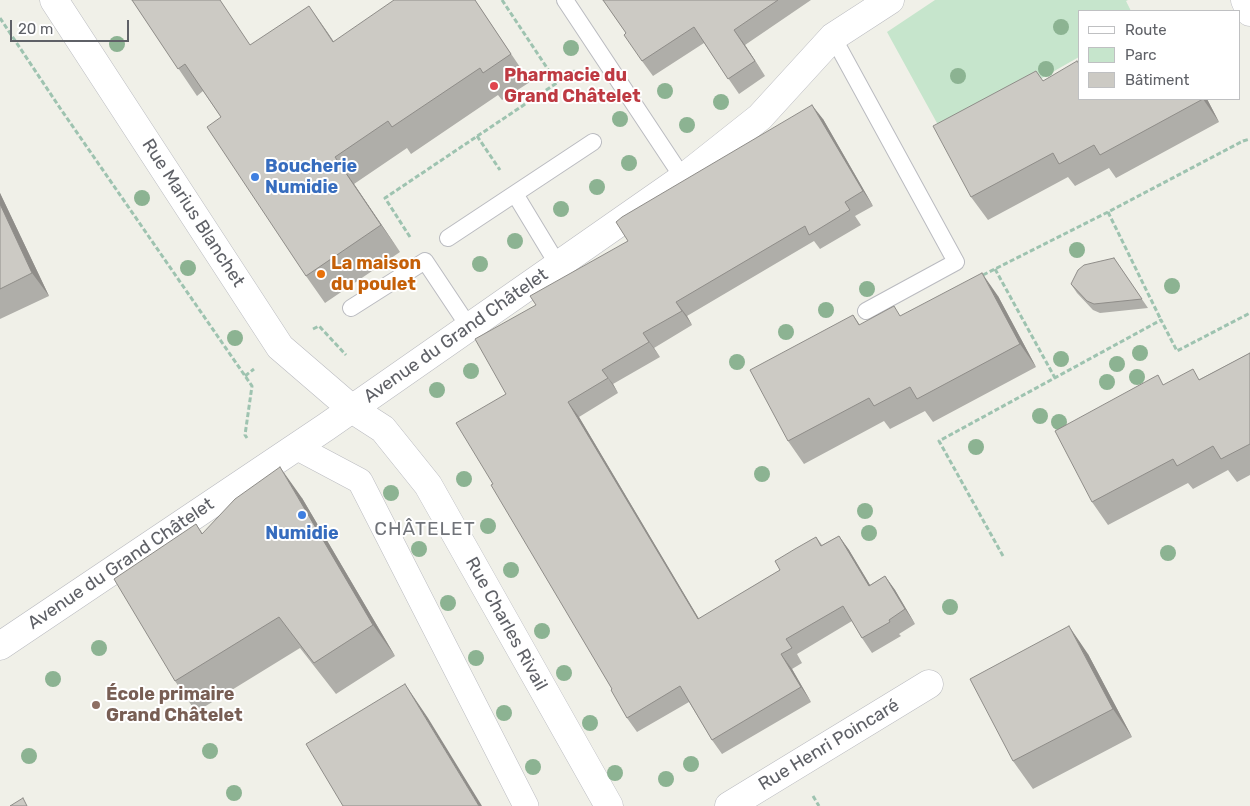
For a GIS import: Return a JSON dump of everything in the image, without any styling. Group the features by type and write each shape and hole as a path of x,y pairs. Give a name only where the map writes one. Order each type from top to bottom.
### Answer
{"street":[{"name":"Rue Marius Blanchet","path":"54,0 280,347 352,408"},
{"name":"Avenue du Grand Châtelet","path":"0,646 296,447 683,178 760,118 833,37 890,0"},
{"path":"1245,0 1250,12"},
{"name":"Rue Charles Rivail","path":"352,408 384,429 428,485 609,806"},
{"path":"296,447 360,481 526,806"},
{"name":"Rue Henri Poincaré","path":"728,806 929,684"}],"lane":[{"path":"565,0 683,178"},
{"path":"833,37 956,262 866,311"},
{"path":"448,238 592,142"},
{"path":"515,194 558,265"},
{"path":"351,308 425,260 469,327"}],"path":[{"path":"502,0 556,83"},
{"path":"0,18 252,386 244,435 267,466"},
{"path":"425,260 385,198 601,54"},
{"path":"477,136 515,194"},
{"path":"956,262 982,275 1250,139"},
{"path":"1108,212 1177,351 1250,313"},
{"path":"995,269 1054,378"},
{"path":"1003,556 939,441 1161,320"}],"green space":[{"path":"935,0 1128,0 1126,1 1130,10 1078,10 1078,58 943,134 887,32"}],"building":[{"path":"132,0 220,0 250,45 309,6 333,42 394,0 475,0 511,54 483,73 480,68 392,127 388,121 335,157 381,225 306,276 207,127 221,117 185,64 178,69"},
{"path":"603,0 778,0 734,30 755,61 728,79 694,27 642,61 624,35 626,33"},
{"path":"1077,61 1078,100 1201,100 1100,155 1094,145 1059,164 1053,153 971,197 933,126 1036,71 1043,81"},
{"path":"812,105 863,191 845,202 850,210 809,235 805,226 676,302 682,311 643,333 649,342 602,370 608,378 568,402 698,619 780,570 775,561 816,537 821,546 839,536 869,586 885,576 905,609 889,620 890,622 862,638 843,606 786,639 792,648 781,654 801,687 712,740 680,686 627,718 612,689 456,423 506,394 475,339 536,305 530,296 628,241 616,222 622,217"},
{"path":"0,204 32,273 0,289"},
{"path":"1114,258 1142,299 1094,304 1087,301 1071,284 1078,270 1084,265"},
{"path":"982,273 1020,344 917,399 910,387 874,406 869,398 788,441 750,370 853,315 859,325 894,306 900,316"},
{"path":"1250,353 1250,444 1221,459 1213,446 1177,466 1173,459 1092,502 1055,431 1158,375 1163,385 1193,369 1199,380"},
{"path":"280,467 373,625 314,663 279,617 175,681 114,579 196,524 202,534 235,499"},
{"path":"1069,626 1113,709 1013,761 970,679"},
{"path":"405,684 479,806 343,806 306,744"},
{"path":"23,798 27,806 10,806"}],"place":[{"name":"Pharmacie du Grand Châtelet","path":"494,86"},
{"name":"Boucherie Numidie","path":"255,177"},
{"name":"La maison du poulet","path":"321,274"},
{"name":"Numidie","path":"302,515"},
{"name":"École primaire Grand Châtelet","path":"96,705"}],"district":[{"name":"CHÂTELET","path":"425,530"}]}
